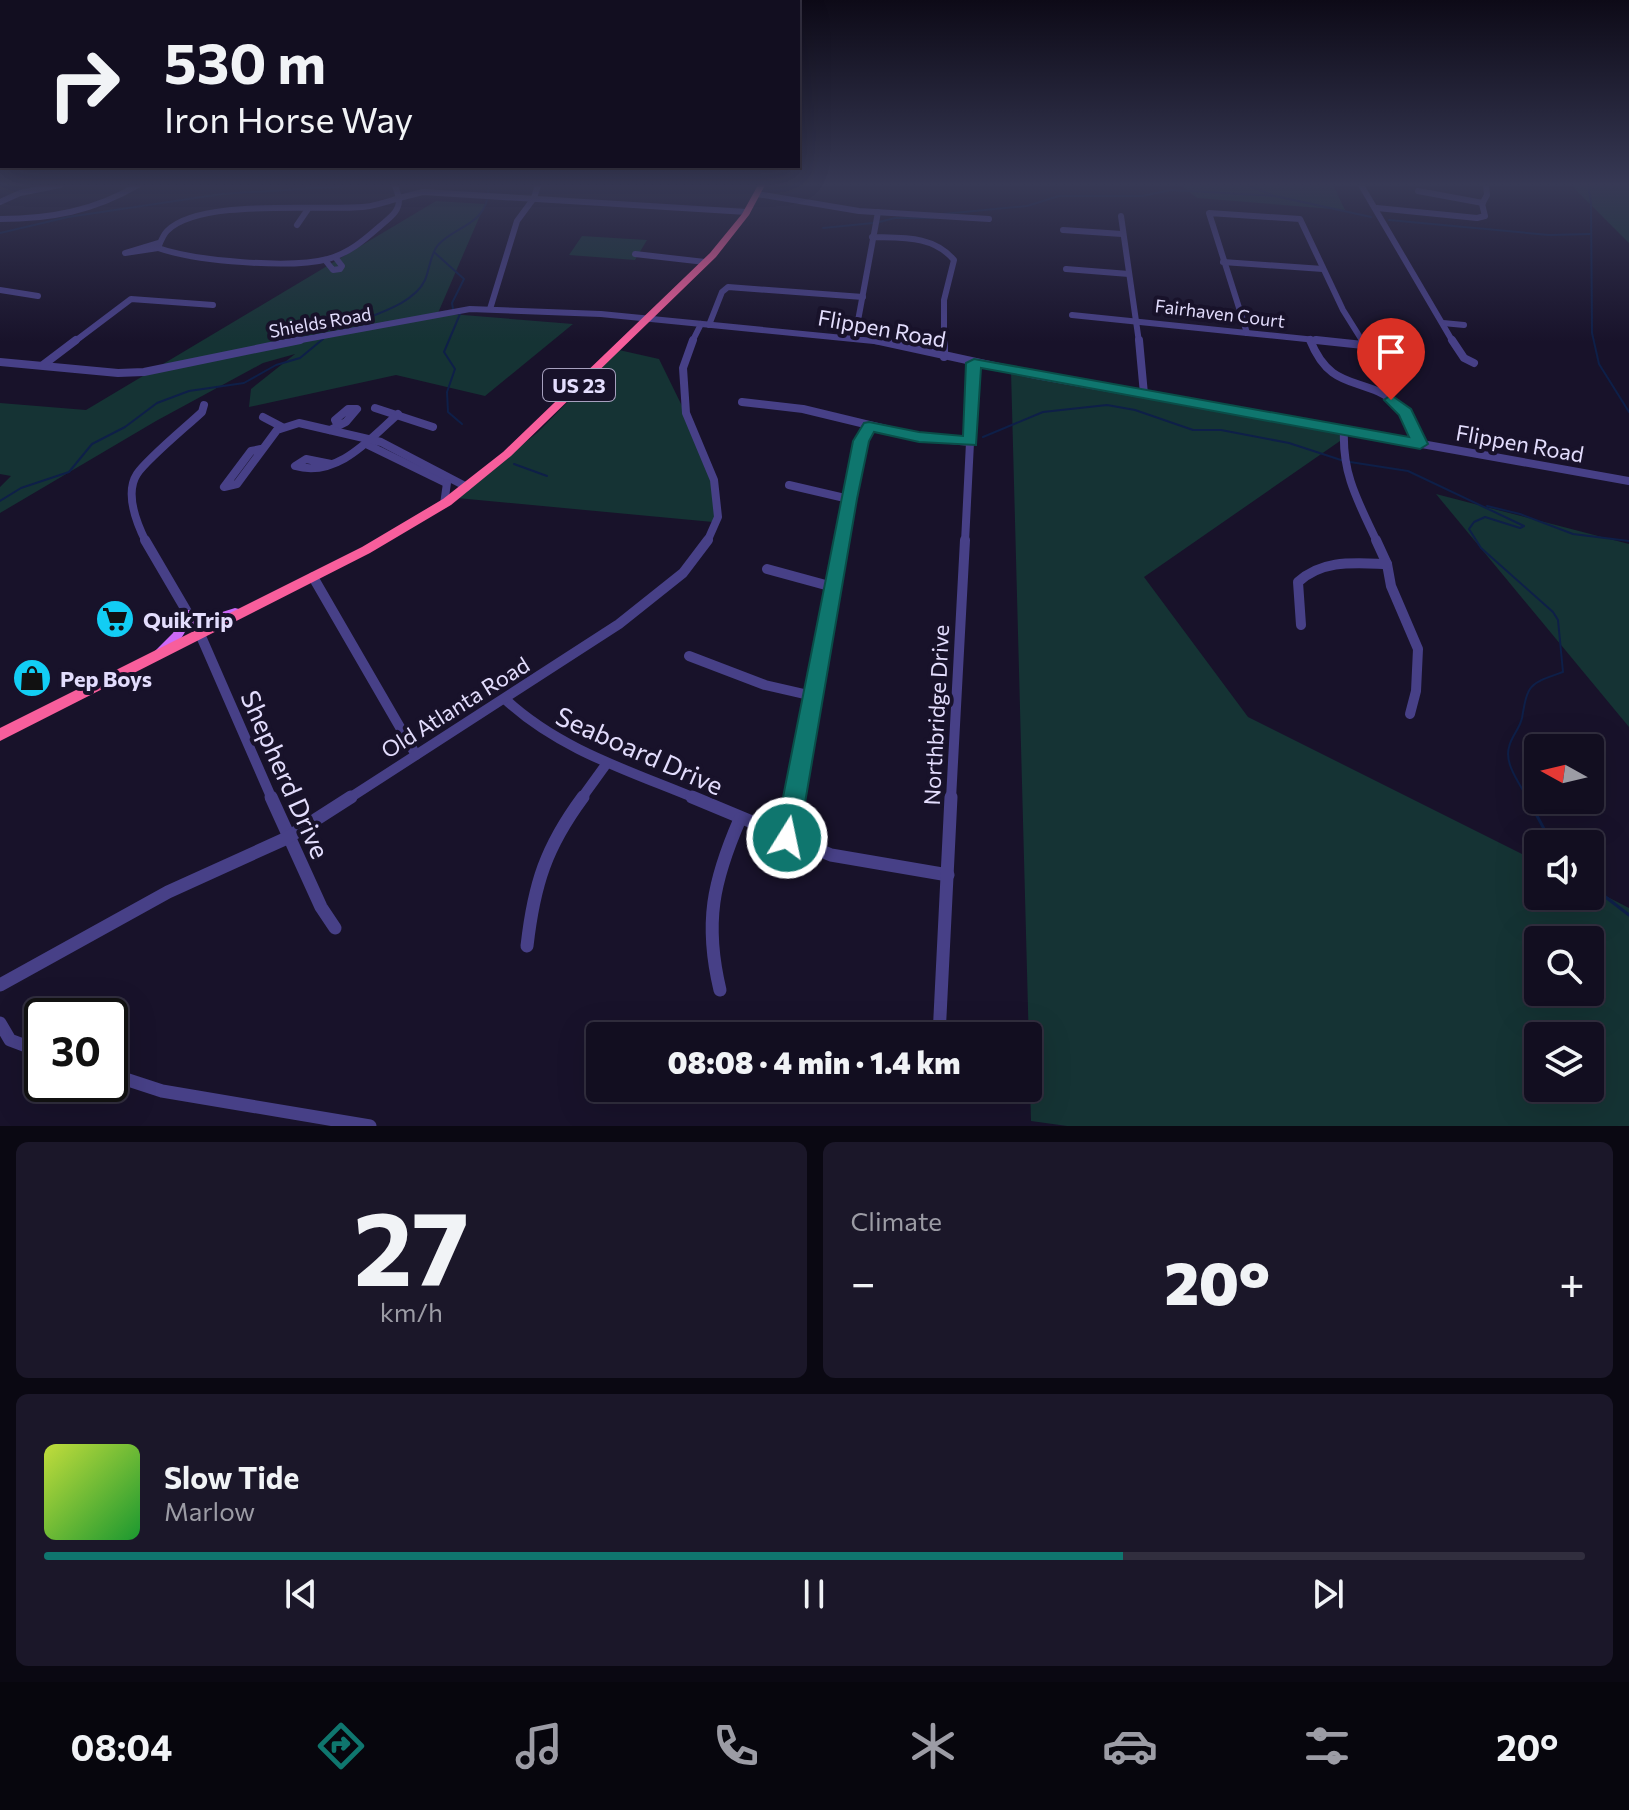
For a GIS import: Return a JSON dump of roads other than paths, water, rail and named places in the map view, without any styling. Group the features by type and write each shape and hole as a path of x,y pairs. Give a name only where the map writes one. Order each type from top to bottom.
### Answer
{"highway":[{"name":"US 23","path":"0,735 376,545 444,504 485,472 705,262 726,238"}],"main road":[{"path":"148,661 177,636 190,617 212,620 287,590"}],"street":[{"path":"161,238 158,246 180,256 300,264 335,257 356,248 369,238"},
{"path":"490,309 512,238"},
{"path":"855,337 872,238"},
{"path":"880,238 931,241 943,247 954,260 944,300 944,357"},
{"path":"1123,238 1137,319 1144,394"},
{"path":"1216,238 1248,335"},
{"path":"1223,262 1323,269 1309,238"},
{"path":"1394,238 1464,358 1474,363"},
{"path":"635,254 705,262"},
{"path":"325,260 333,270 340,269 342,266 335,257"},
{"path":"1066,269 1129,274"},
{"name":"Fairhaven Court","path":"1072,315 1137,319 1248,335 1362,344 1323,269"},
{"name":"Old Atlanta Road","path":"0,985 168,892 287,838 506,700 651,600 683,573 710,536 718,517 717,493 686,413 683,379 686,354 722,292 728,287 863,297"},
{"path":"0,290 38,296"},
{"path":"43,365 131,299 213,305"},
{"name":"Shields Road","path":"0,362 118,373 144,372 470,309 647,318"},
{"name":"Flippen Road","path":"647,318 855,337 974,363 1629,481"},
{"path":"1443,323 1464,325"},
{"path":"1310,339 1316,361 1329,372 1391,400 1406,413 1420,444"},
{"name":"Northbridge Drive","path":"940,1022 974,363"},
{"path":"742,402 803,409 919,437 970,442"},
{"name":"Shepherd Drive","path":"204,405 202,412 136,475 130,486 136,524 200,635 287,838 325,916 335,928"},
{"path":"375,408 433,427"},
{"path":"331,464 347,457 398,414"},
{"path":"263,417 282,427"},
{"path":"261,449 263,452 236,485 224,487 224,483 251,451 261,449 282,427 301,423 334,427 465,489"},
{"path":"787,838 849,499 861,441 869,426"},
{"path":"1344,431 1343,458 1348,479 1387,564 1391,586 1418,652 1416,691 1410,714"},
{"path":"234,471 247,472"},
{"path":"446,480 485,472"},
{"path":"444,504 446,480"},
{"path":"789,485 849,499"},
{"path":"1301,625 1298,582 1309,570 1332,564 1387,564"},
{"path":"767,569 833,587"},
{"path":"313,577 416,755"},
{"path":"689,656 765,685 813,696"},
{"name":"Seaboard Drive","path":"506,700 532,724 559,741 787,838 857,862 948,875"},
{"path":"527,946 540,868 607,763"},
{"path":"720,990 710,946 712,903 719,866 740,819"},
{"path":"0,1023 1,1031 10,1042 24,1046"},
{"path":"128,1080 162,1091 370,1126"}],"waterway":[{"path":"352,324 412,296 425,280 438,245 446,238"},
{"path":"1591,238 1592,333 1599,364 1629,412"},
{"path":"435,253 464,279 452,303 453,309"},
{"path":"460,314 444,352 455,369 447,392 448,412 462,424"},
{"path":"0,501 21,488 69,472 92,444 125,427 157,403 189,391 244,383 276,365 300,358 323,339"},
{"path":"983,437 1043,412 1107,405 1135,410 1193,430 1221,430 1289,443 1344,461"},
{"path":"1350,462 1408,471 1524,526 1520,528 1485,517 1474,522 1469,529 1481,548 1553,612 1558,620 1563,672 1532,686 1521,722 1509,747 1511,767 1524,792"},
{"path":"514,464 547,476"},
{"path":"1487,506 1520,514 1573,534 1629,541"},
{"path":"1536,814 1545,830"},
{"path":"1604,896 1629,915"}],"place":[{"name":"QuikTrip","path":"115,619"},
{"name":"Pep Boys","path":"32,678"}]}
